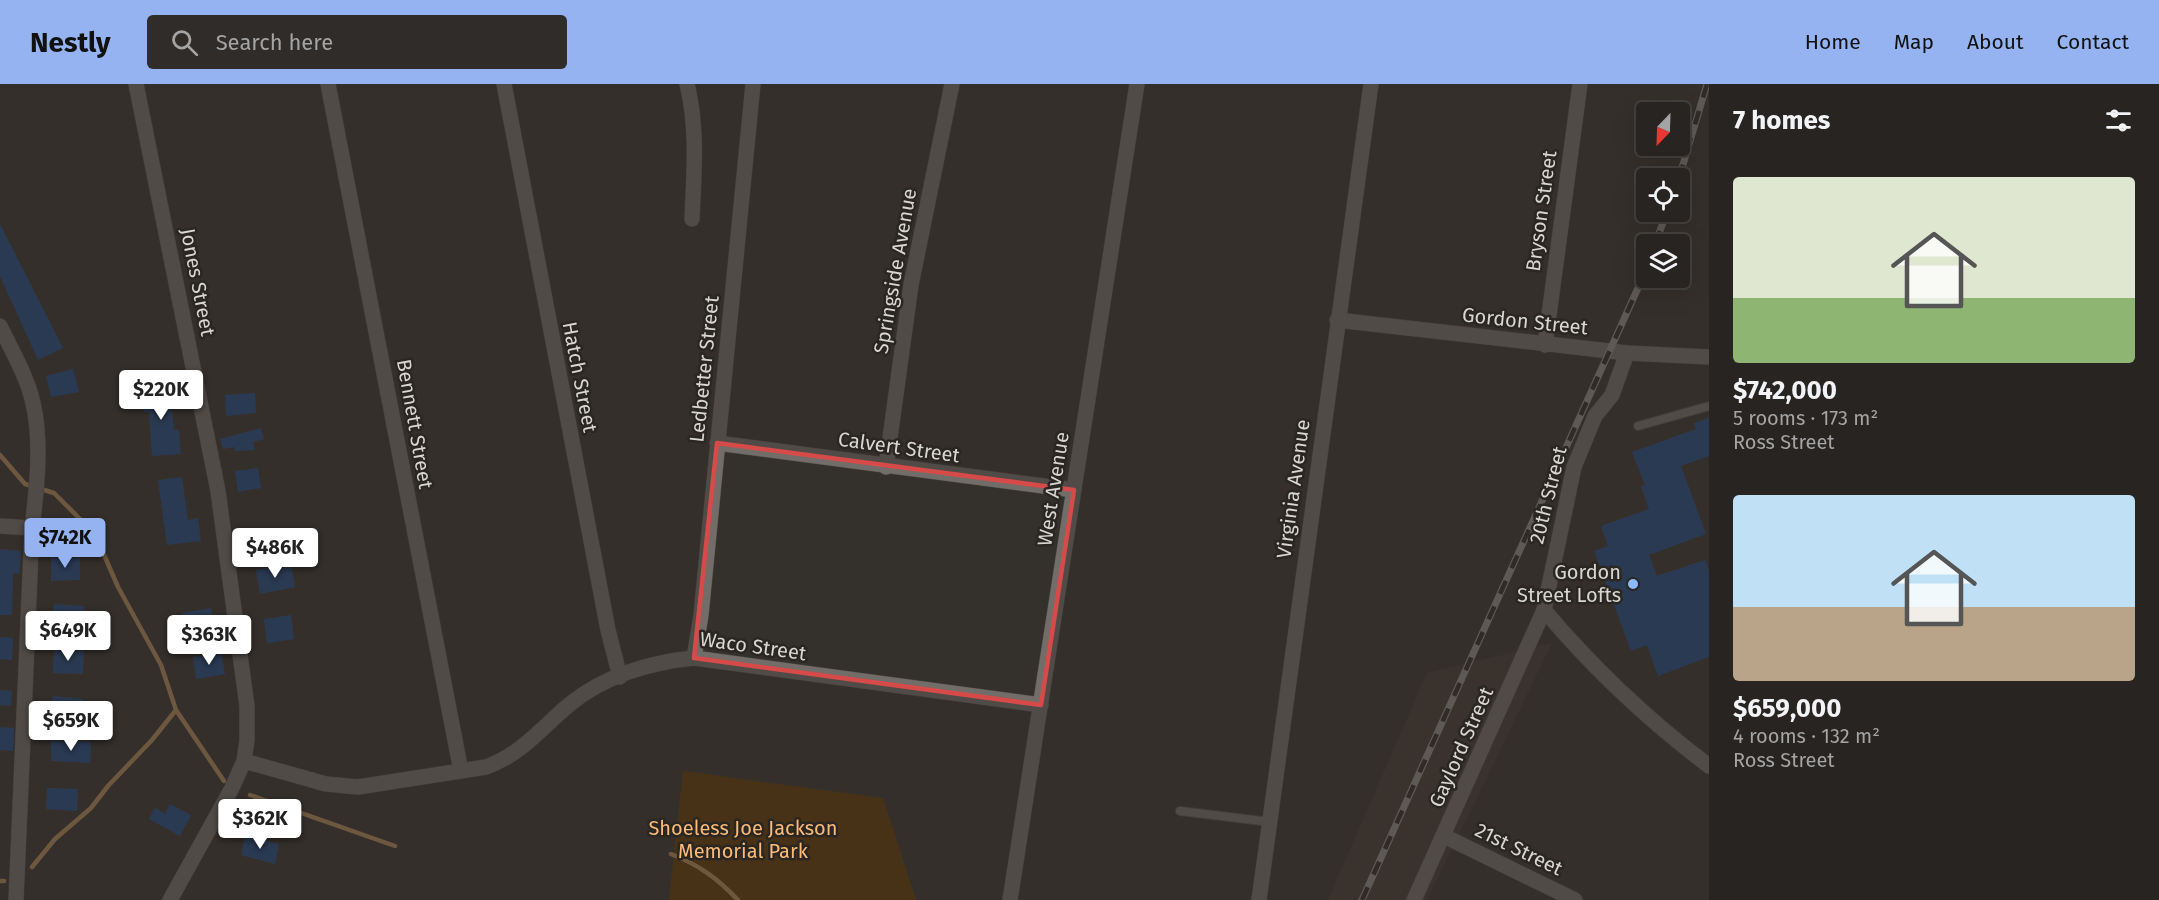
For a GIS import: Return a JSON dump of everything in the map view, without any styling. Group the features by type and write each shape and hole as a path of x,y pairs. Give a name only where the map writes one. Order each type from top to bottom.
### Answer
{"street":[{"name":"Jones Street","path":"136,84 218,491 247,706 247,740 244,761 232,788 170,900"},
{"name":"Bennett Street","path":"328,84 461,771"},
{"name":"Hatch Street","path":"504,84 608,630 620,677"},
{"path":"687,84 694,116 692,219"},
{"name":"Ledbetter Street","path":"694,658 701,615 753,84"},
{"name":"Springside Avenue","path":"886,467 911,285 952,84"},
{"name":"West Avenue","path":"1010,900 1137,84"},
{"name":"Virginia Avenue","path":"1259,900 1371,84"},
{"name":"Bryson Street","path":"1545,345 1580,84"},
{"name":"Gordon Street","path":"1337,320 1545,345 1709,359"},
{"path":"0,327 27,382 33,404 37,483 32,528 16,900"},
{"name":"20th Street","path":"1544,610 1574,467 1595,416 1612,395 1627,353"},
{"name":"Calvert Street","path":"717,443 1074,490"},
{"path":"0,526 32,528"},
{"path":"1544,610 1571,642 1629,700 1709,766"},
{"name":"Gaylord Street","path":"1414,900 1544,610"},
{"name":"Waco Street","path":"244,761 326,784 358,787 486,767 512,756 582,694 648,665 694,658 1041,705"},
{"name":"21st Street","path":"1444,836 1575,900"}],"lane":[{"path":"1638,426 1709,406"},
{"path":"1180,811 1270,822"}],"highlighted area":[{"path":"717,443 1074,490 1041,705 694,658"}],"shaded area":[{"path":"1552,643 1427,900 1328,900 1427,673"}],"green space":[{"name":"Shoeless Joe Jackson Memorial Park","path":"683,771 883,798 916,900 669,900"}],"building":[{"path":"0,224 63,348 38,360 0,276"},
{"path":"73,369 79,392 51,397 46,376"},
{"path":"169,385 174,430 179,430 181,454 152,456 149,412 144,412 141,388"},
{"path":"255,393 256,413 226,416 225,395"},
{"name":"Gordon Street Lofts","path":"1709,418 1709,456 1681,466 1706,534 1649,555 1657,576 1705,560 1709,571 1709,657 1658,676 1647,645 1631,651 1594,551 1608,546 1601,526 1649,509 1641,486 1645,485 1632,452 1696,429 1694,423"},
{"path":"261,428 264,439 253,442 255,450 235,451 234,447 223,449 220,439"},
{"path":"258,468 261,488 238,492 235,471"},
{"path":"182,477 188,520 198,518 201,541 167,545 158,480"},
{"path":"0,549 21,551 19,574 13,573 12,615 0,615"},
{"path":"51,558 80,558 80,580 51,581"},
{"path":"291,564 295,587 260,594 256,570"},
{"path":"54,604 84,606 82,628 52,626"},
{"path":"211,608 214,629 185,634 182,613"},
{"path":"291,615 294,639 267,643 264,619"},
{"path":"0,637 13,638 12,660 0,659"},
{"path":"54,650 84,651 83,674 53,673"},
{"path":"221,653 225,674 196,679 193,657"},
{"path":"0,690 12,691 11,706 0,705"},
{"path":"53,696 83,699 81,720 50,717"},
{"path":"0,727 14,728 13,751 0,750"},
{"path":"51,741 91,742 90,763 51,761"},
{"path":"47,788 78,789 77,811 46,809"},
{"path":"170,804 191,815 180,836 149,819 155,808 165,814"},
{"path":"245,836 279,844 275,864 241,855"}],"waterway":[{"path":"0,455 25,484 54,493 95,534 118,587 161,665 176,710 224,781"},
{"path":"32,867 55,839 91,808 176,710"},
{"path":"250,795 395,846"},
{"path":"671,854 707,873 738,900"}],"railway":[{"path":"1682,168 1707,84"},
{"path":"1659,234 1663,222"},
{"path":"1362,900 1638,288"}],"place":[{"name":"Gordon Street Lofts","path":"1633,584"}]}
